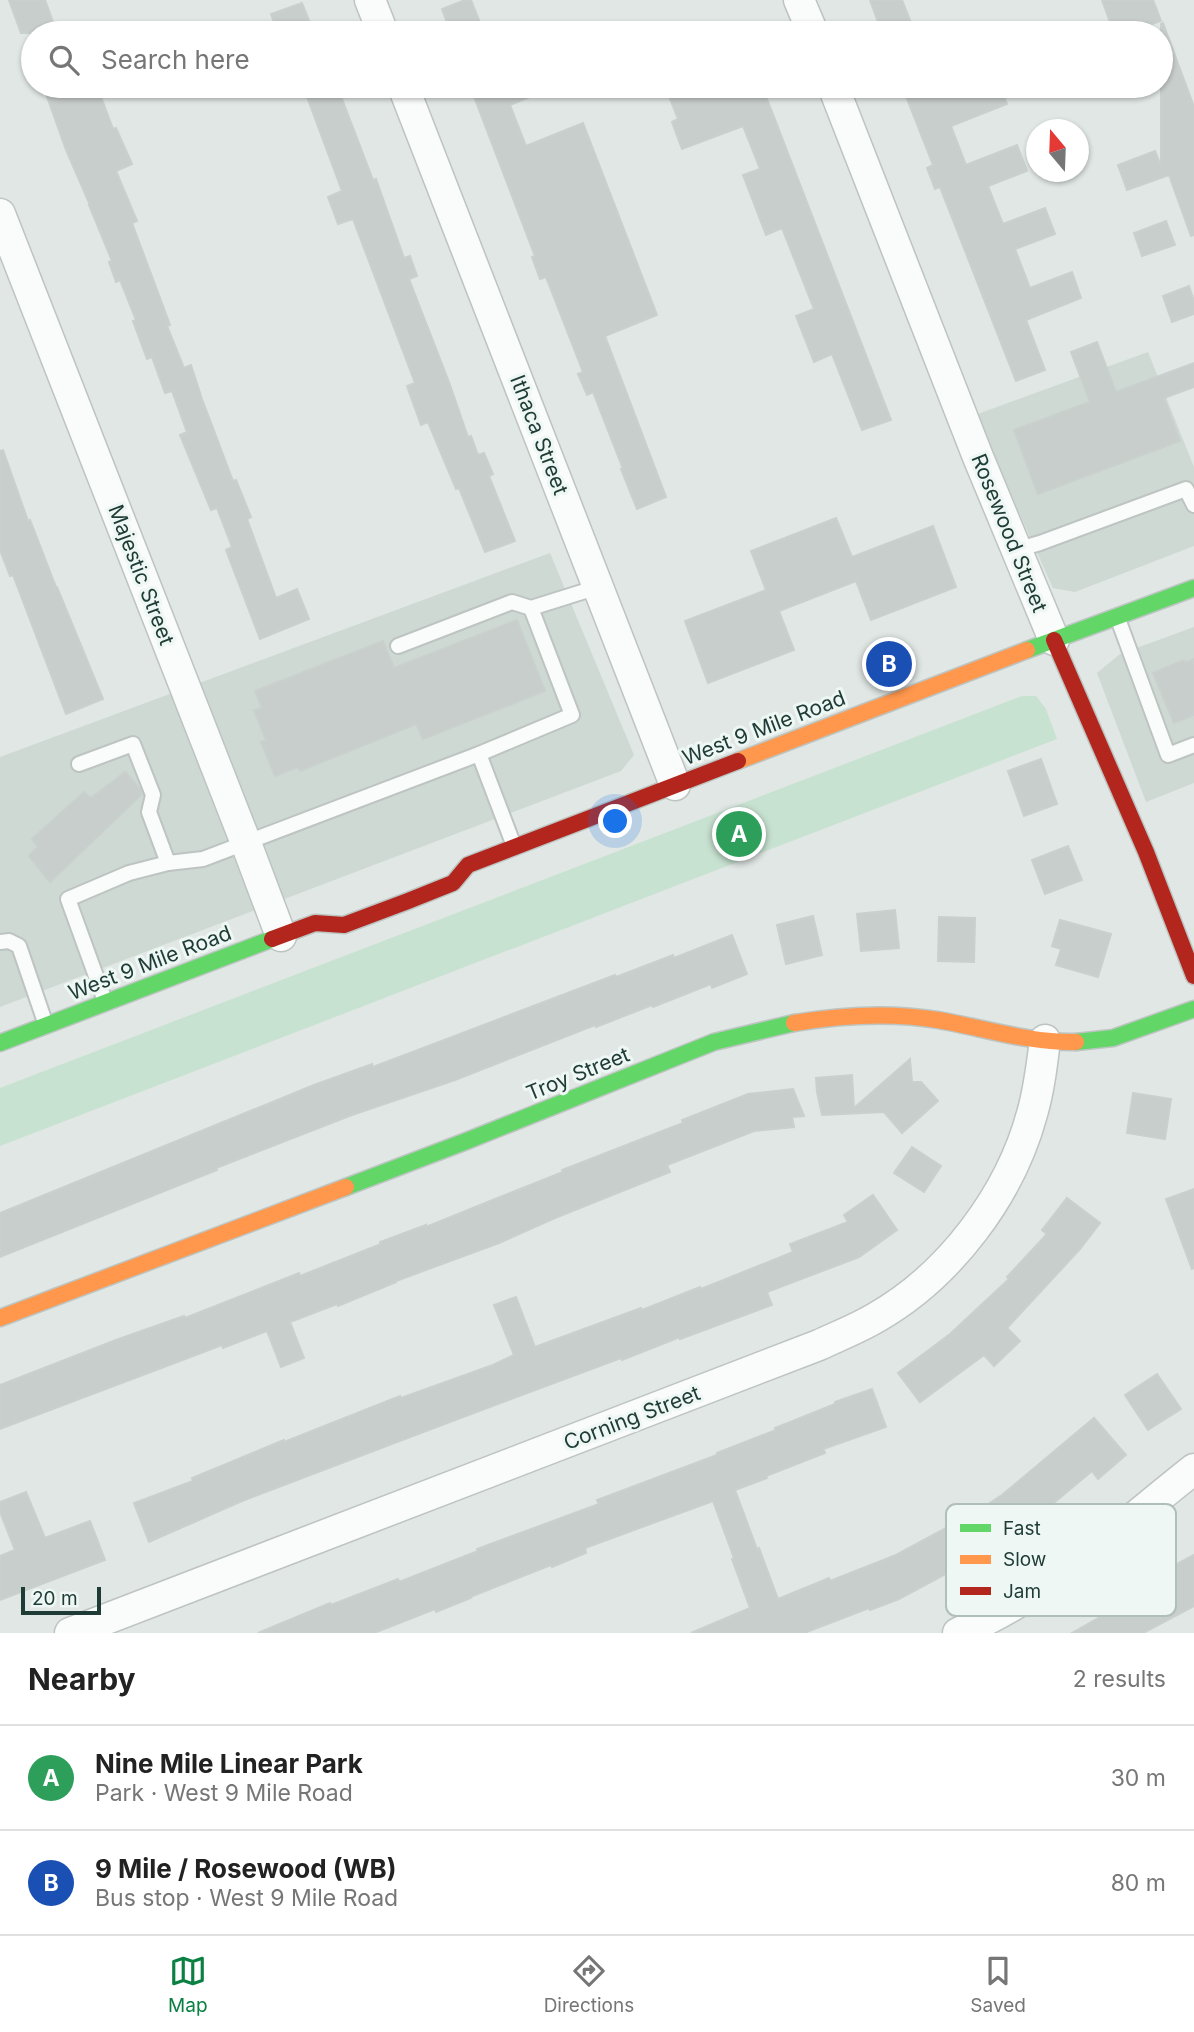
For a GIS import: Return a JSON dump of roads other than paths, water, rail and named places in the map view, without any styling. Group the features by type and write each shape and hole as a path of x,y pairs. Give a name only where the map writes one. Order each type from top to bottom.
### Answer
{"street":[{"path":"370,0 378,21"},
{"path":"800,0 808,21"},
{"name":"Ithaca Street","path":"408,98 675,785"},
{"name":"Rosewood Street","path":"838,98 1016,550 1146,852 1194,976"},
{"name":"Majestic Street","path":"0,214 281,936"},
{"name":"West 9 Mile Road","path":"0,1043 315,923 344,925 408,901 453,883 462,864 515,847 1000,660 1190,593"},
{"path":"315,923 327,908"},
{"name":"Troy Street","path":"0,1318 464,1142 714,1042 753,1031 853,1015 918,1017 1045,1040 1090,1042 1126,1033 1194,1009"},
{"name":"Corning Street","path":"71,1633 819,1345 876,1318 906,1298 957,1251 997,1195 1014,1162 1032,1115 1045,1040"},
{"path":"1150,1504 1194,1469"},
{"path":"958,1633 994,1616"}],"lane":[{"path":"1016,550 1186,489 1194,505"},
{"path":"398,646 512,602 531,608 598,587"},
{"path":"106,1003 68,899 129,873 168,863 203,859 479,754 572,715 531,608"},
{"path":"1118,618 1168,755 1194,746"},
{"path":"79,764 133,744 153,795 149,812 168,863"},
{"path":"479,754 515,847"},
{"path":"0,942 9,941 19,946 46,1026"}],"place":[{"name":"9 Mile / Rosewood (WB)","path":"889,664"},
{"name":"Nine Mile Linear Park","path":"739,834"}]}
